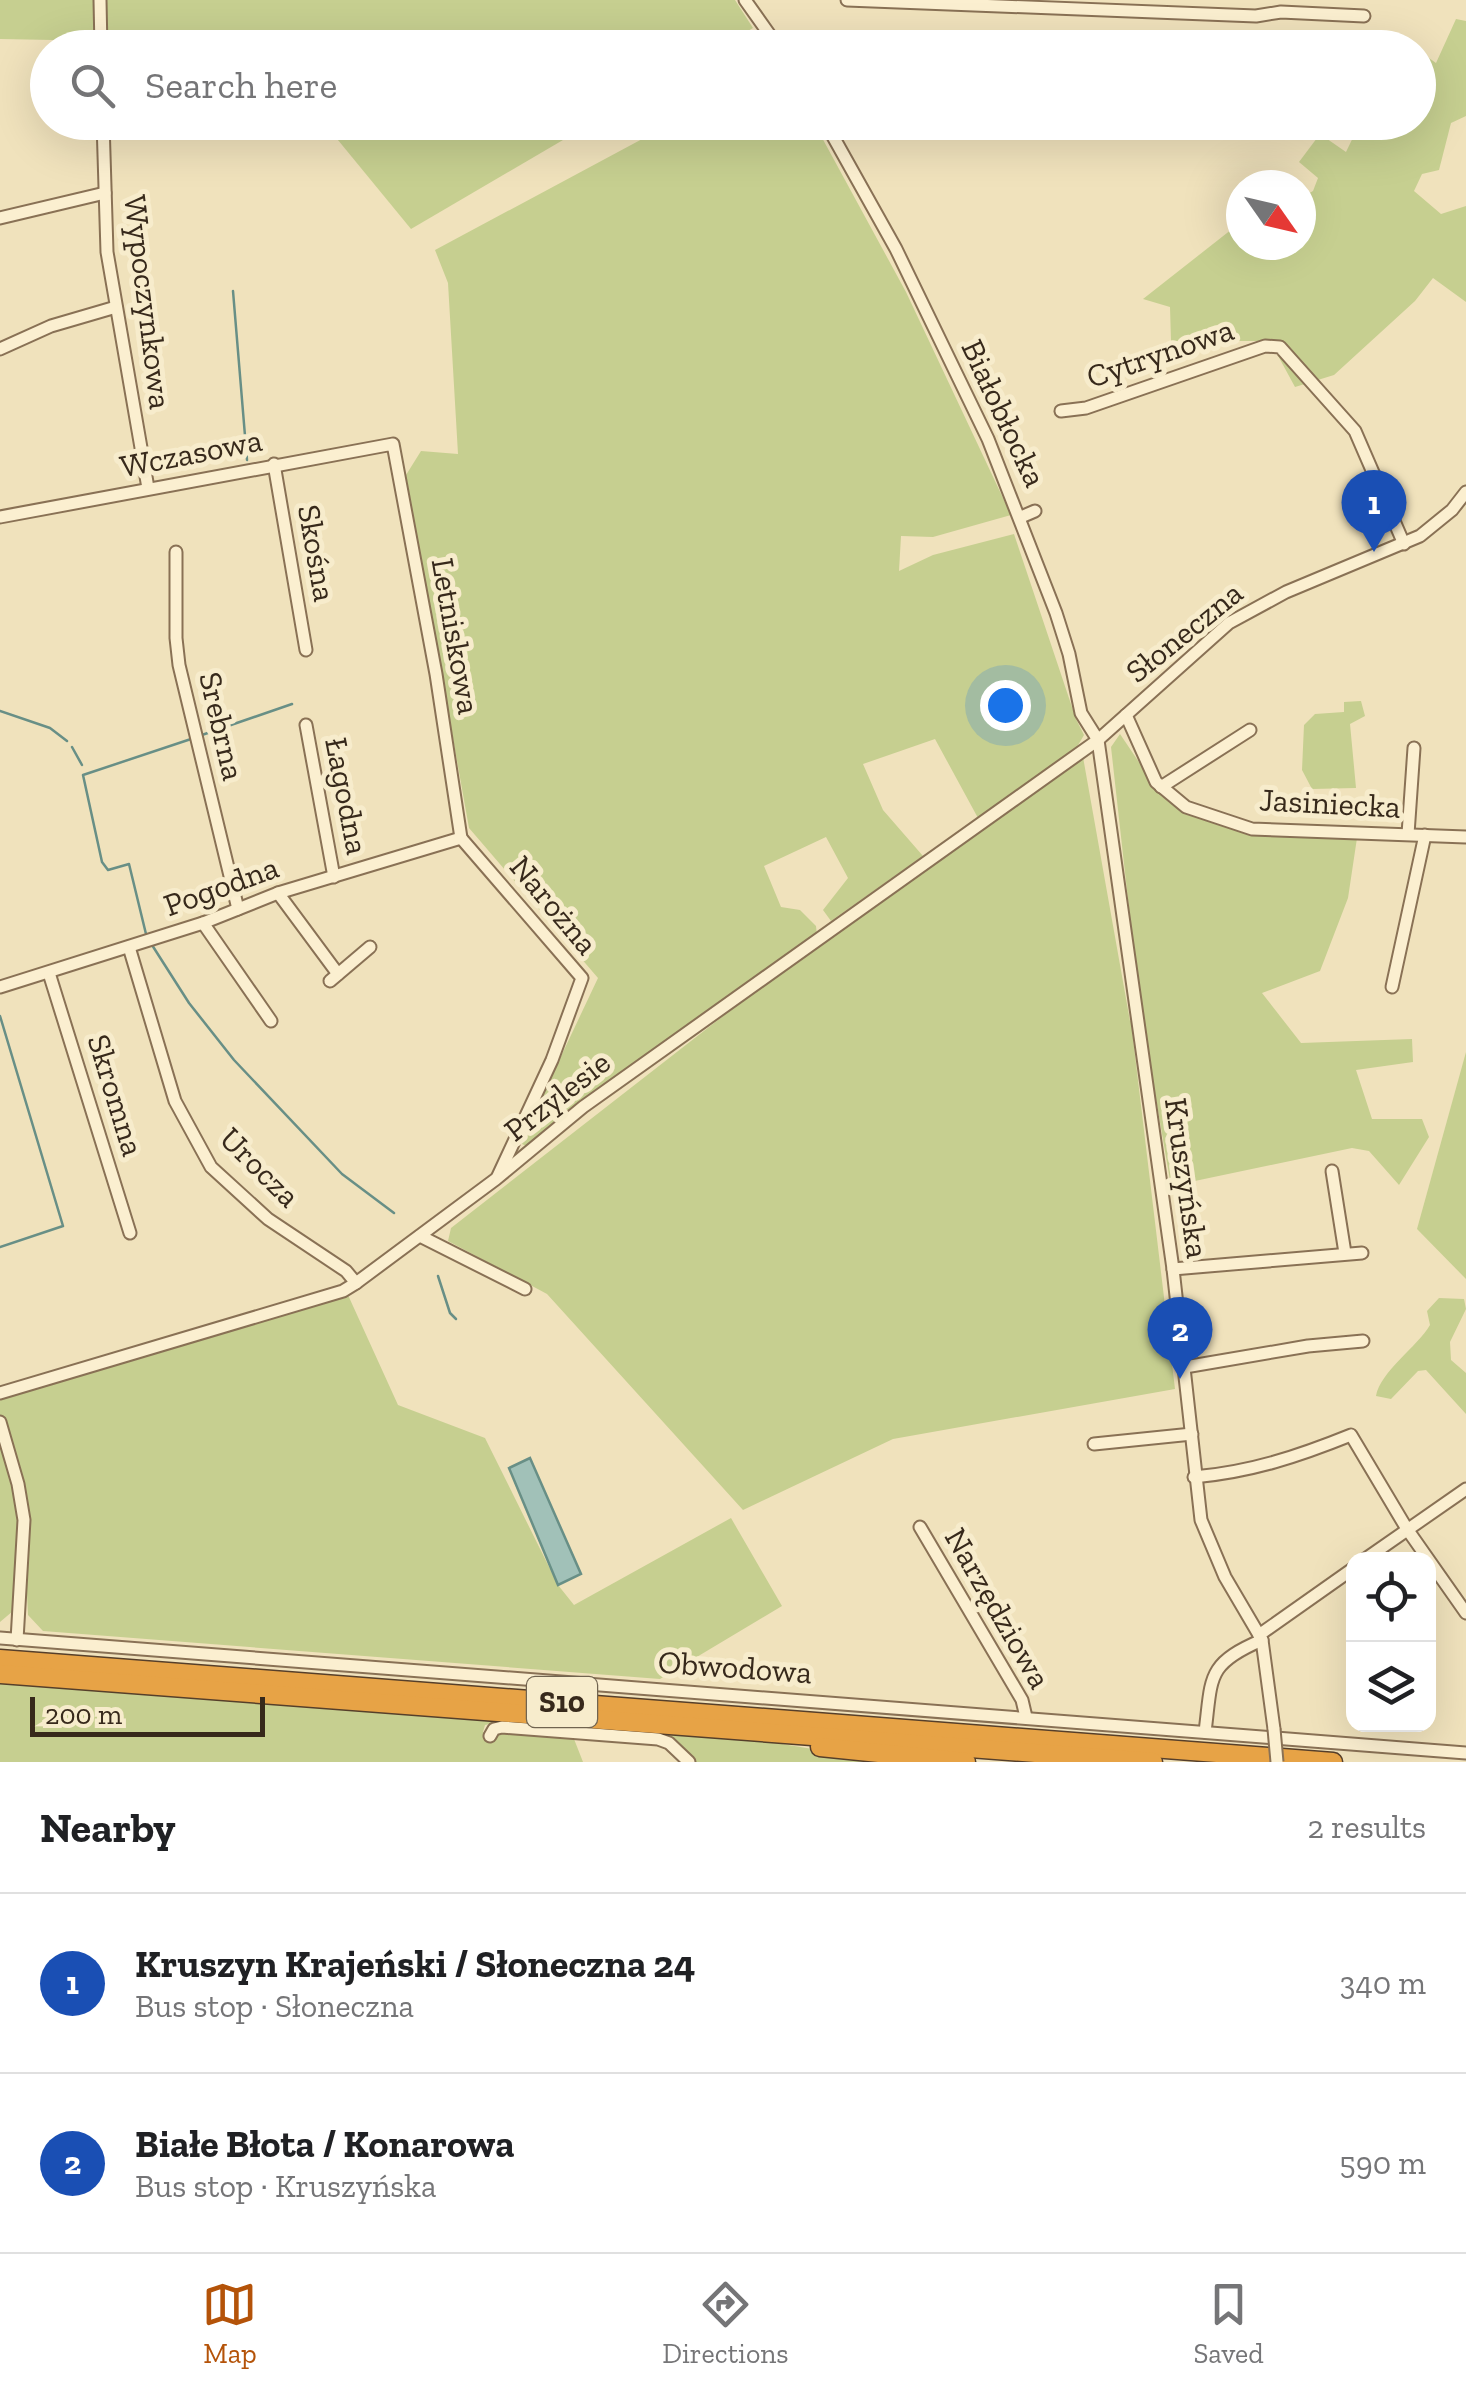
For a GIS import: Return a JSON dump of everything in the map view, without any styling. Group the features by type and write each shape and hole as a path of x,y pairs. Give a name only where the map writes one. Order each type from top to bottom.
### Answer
{"highway":[{"name":"S10","path":"0,1659 1333,1762"},
{"name":"S10","path":"0,1674 1153,1762"},
{"path":"742,1731 839,1750 966,1762"}],"street":[{"path":"100,0 101,30"},
{"path":"745,0 766,30"},
{"path":"847,0 1256,16 1281,12 1364,16"},
{"name":"Wypoczynkowa","path":"104,140 107,252 148,488"},
{"name":"Białobłocka","path":"836,140 868,188 929,302 1022,517 1066,642 1081,713 1098,740"},
{"path":"0,218 105,194"},
{"path":"0,349 50,326 116,307"},
{"name":"Cytrynowa","path":"1062,411 1086,408 1265,346 1280,347 1355,432 1404,544"},
{"name":"Wczasowa","path":"0,517 393,444"},
{"name":"Letniskowa","path":"393,444 436,674 461,838"},
{"name":"Skośna","path":"274,464 306,650"},
{"name":"Słoneczna","path":"1098,740 1241,615 1432,529 1466,492"},
{"path":"1022,517 1035,511"},
{"name":"Srebrna","path":"176,552 179,666 238,910"},
{"path":"1126,715 1161,787 1250,730"},
{"name":"Łagodna","path":"306,725 334,877"},
{"name":"Przylesie","path":"0,1392 356,1284 496,1180 583,1107 1098,740"},
{"name":"Kruszyńska","path":"1098,740 1185,1367 1201,1520 1266,1652 1278,1762"},
{"path":"1408,834 1414,748"},
{"name":"Jasiniecka","path":"1161,787 1186,807 1252,828 1466,837"},
{"path":"1392,987 1424,835"},
{"name":"Pogodna","path":"0,987 203,923 278,893 461,838"},
{"name":"Narożna","path":"461,838 582,978 552,1060 496,1180"},
{"path":"278,893 334,977 370,947"},
{"path":"203,923 271,1020"},
{"name":"Urocza","path":"129,946 176,1101 211,1167 268,1220 346,1271 356,1284"},
{"name":"Skromna","path":"49,973 130,1233"},
{"path":"1332,1171 1345,1252"},
{"path":"420,1236 526,1289"},
{"path":"1172,1269 1362,1252"},
{"path":"1185,1367 1308,1346 1363,1341"},
{"path":"0,1422 24,1520 17,1640"},
{"path":"1094,1444 1192,1434"},
{"path":"1194,1477 1247,1471 1289,1460 1351,1435 1408,1529 1466,1613"},
{"path":"1375,1552 1466,1489"},
{"name":"Narzędziowa","path":"920,1526 1022,1700 1026,1717"},
{"path":"1206,1732 1210,1685 1219,1666 1346,1574"},
{"name":"Obwodowa","path":"0,1638 1466,1753"},
{"path":"490,1736 494,1728 502,1727 658,1739 689,1762"}],"green space":[{"path":"0,0 735,0 753,28 30,30 30,40 0,39"},
{"path":"1456,19 1466,21 1466,116 1451,123 1439,170 1422,174 1414,191 1441,214 1466,206 1466,302 1433,278 1415,301 1334,375 1295,387 1270,341 1171,341 1170,307 1143,299 1226,234 1226,260 1316,260 1318,178 1316,170 1308,170 1299,162 1316,140 1329,140 1346,152 1352,140 1436,140 1436,63"},
{"path":"338,140 563,140 411,229"},
{"path":"640,140 823,140 906,292 1011,515 933,537 901,536 899,571 933,555 1014,534 1084,735 1074,752 978,818 935,739 863,764 883,810 923,856 831,921 823,910 848,878 826,837 764,866 781,907 800,910 816,926 817,936 1083,757 1130,1021 1141,1016 1111,747 1120,734 1174,806 1252,831 1357,838 1348,898 1320,971 1262,993 1301,1043 1412,1039 1413,1062 1356,1070 1372,1119 1422,1119 1429,1137 1399,1185 1369,1151 1352,1148 1171,1186 1142,1018 1131,1022 1175,1389 893,1439 743,1510 547,1294 448,1241 451,1228 786,967 782,963 526,1146 520,1143 598,978 469,828 406,475 421,451 458,454 448,283 435,250"},
{"path":"1361,701 1365,716 1350,724 1356,788 1312,789 1302,770 1304,725 1315,714 1344,712 1344,702"},
{"path":"1466,1052 1466,1279 1417,1229"},
{"path":"348,1295 398,1405 485,1438 558,1585 574,1605 731,1518 782,1606 660,1679 43,1631 28,1615 27,1594 14,1594 13,1611 0,1622 0,1397"},
{"path":"1439,1298 1464,1299 1466,1309 1450,1342 1451,1360 1466,1373 1466,1414 1426,1370 1418,1371 1391,1399 1376,1396 1384,1378 1430,1325 1427,1311"},
{"path":"0,1680 757,1740 893,1762 695,1762 666,1737 495,1723 485,1725 483,1732 574,1739 583,1762 0,1762"}],"water":[{"path":"530,1458 581,1574 558,1585 509,1468"}],"waterway":[{"path":"233,291 247,460"},
{"path":"199,736 292,704"},
{"path":"0,711 50,728 67,741"},
{"path":"146,934 129,864 108,870 102,862 83,775 191,739"},
{"path":"72,747 82,765"},
{"path":"152,945 189,1003 234,1060 342,1174 394,1213"},
{"path":"0,1016 63,1226 0,1247"},
{"path":"438,1276 450,1313 456,1319"}],"place":[{"name":"Kruszyn Krajeński / Słoneczna 24","path":"1374,552"},
{"name":"Białe Błota / Konarowa","path":"1180,1379"}]}
